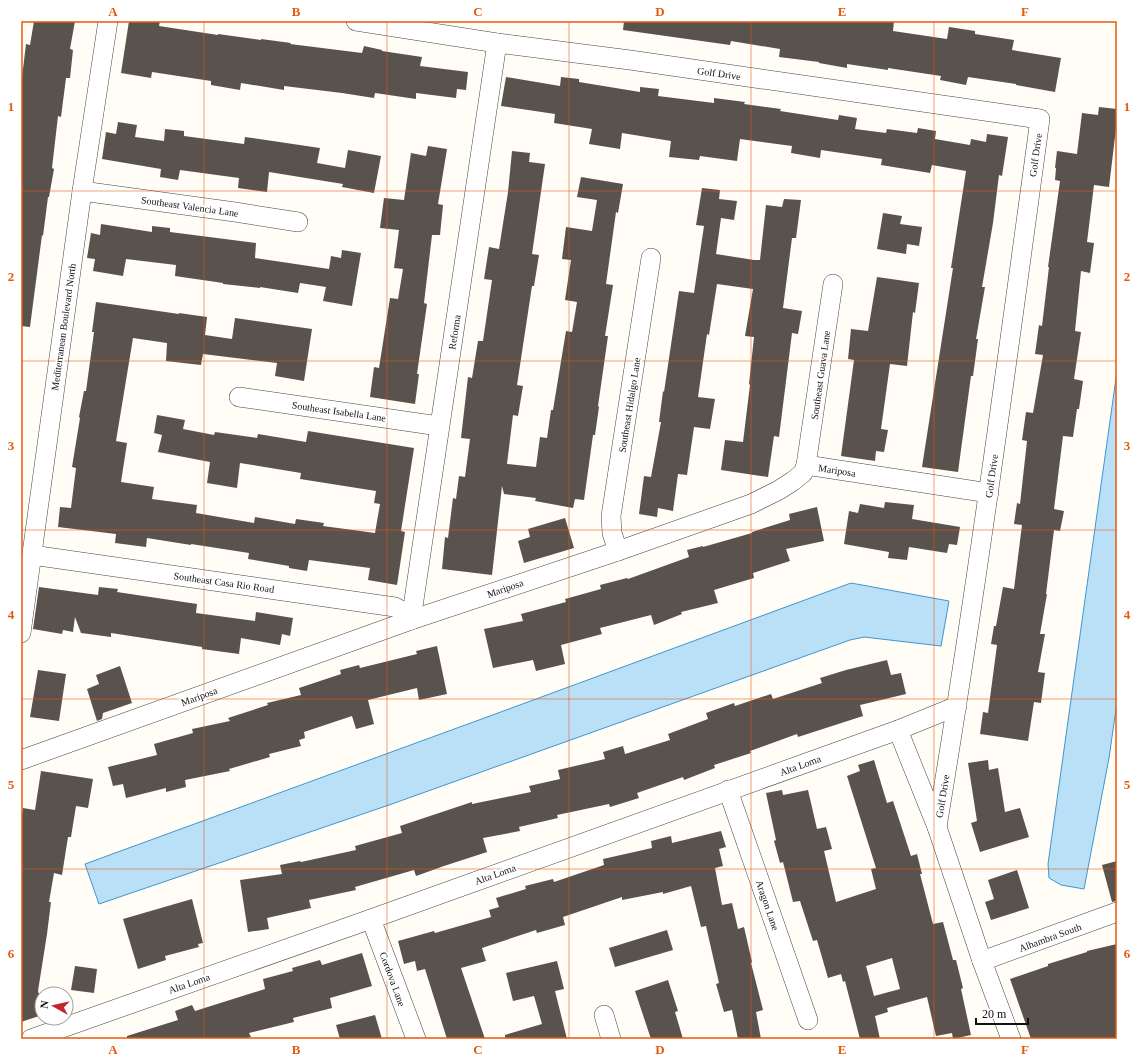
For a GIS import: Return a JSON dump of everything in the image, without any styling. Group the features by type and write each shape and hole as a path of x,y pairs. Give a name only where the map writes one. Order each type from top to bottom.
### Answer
{"street":[{"name":"Mediterranean Boulevard North","path":"21,633 82,191 108,21"},
{"name":"Golf Drive","path":"356,21 497,43 630,60 1040,119 989,493 937,827"},
{"name":"Reforma","path":"411,620 497,43"},
{"name":"Southeast Valencia Lane","path":"82,191 298,222"},
{"name":"Southeast Hidalgo Lane","path":"618,551 612,534 612,516 651,258"},
{"name":"Southeast Guava Lane","path":"806,465 833,284"},
{"name":"Southeast Isabella Lane","path":"239,397 439,426"},
{"name":"Mariposa","path":"21,760 411,620 618,551 751,504 793,481 803,473 806,465 989,493"},
{"name":"Southeast Casa Rio Road","path":"32,555 395,607 402,610 411,620"},
{"name":"Alta Loma","path":"31,1039 898,730 957,706"},
{"name":"Golf Drive","path":"898,730 937,827 982,961 1011,1039"},
{"name":"Aragon Lane","path":"728,790 808,1020"},
{"name":"Alhambra South","path":"982,961 1117,912"},
{"name":"Cordova Lane","path":"371,919 416,1039"},
{"path":"604,1016 611,1039"}],"water":[{"path":"1117,371 1117,702 1109,758 1084,889 1061,885 1049,878 1048,864"},
{"path":"851,583 949,601 941,646 864,637 850,640 389,805 99,904 85,864"}],"building":[{"path":"34,21 75,21 70,49 73,50 70,78 66,78 61,117 58,116 52,168 54,169 48,197 43,236 42,235 30,327 21,326 21,86 26,44 30,45"},
{"path":"129,21 160,21 159,26 362,53 364,46 382,51 422,57 420,66 468,72 466,90 457,89 456,98 416,93 416,99 375,93 374,98 284,86 284,90 241,83 240,90 211,85 211,81 152,72 151,78 121,73"},
{"path":"624,21 894,21 893,31 947,39 949,27 975,31 975,34 1014,40 1012,50 1061,58 1055,92 1016,84 968,77 966,85 940,80 941,76 888,68 888,70 847,64 847,68 819,62 779,57 780,49 731,41 730,45 623,30"},
{"path":"506,77 560,86 561,77 579,79 579,82 640,92 640,87 659,89 658,96 714,103 714,98 745,102 744,104 781,109 780,111 838,120 839,115 857,118 855,129 886,133 887,129 917,133 918,128 936,131 935,139 970,145 971,139 986,142 987,134 1008,137 1002,176 999,175 993,223 982,287 985,287 976,339 978,339 973,376 971,376 958,472 922,467 953,268 951,268 966,171 932,165 930,173 881,165 882,159 821,150 820,158 791,153 792,146 740,139 737,161 700,156 699,160 669,157 671,141 622,133 620,149 589,144 592,129 554,123 555,114 501,106"},
{"path":"1099,107 1117,109 1117,120 1109,187 1094,185 1087,242 1094,243 1090,273 1081,271 1075,331 1081,332 1074,379 1083,381 1073,437 1063,436 1054,509 1064,511 1060,531 1054,530 1047,594 1040,634 1045,634 1038,672 1045,673 1041,703 1034,702 1028,741 980,734 983,712 988,713 997,645 991,644 1003,587 1014,589 1022,525 1014,524 1017,503 1020,504 1027,441 1022,440 1026,412 1033,413 1043,355 1035,354 1039,325 1042,326 1048,267 1060,181 1055,180 1057,151 1077,154 1082,113 1098,115"},
{"path":"118,122 137,125 135,137 164,141 165,129 184,131 184,136 244,144 245,137 320,148 317,163 345,168 348,150 381,156 374,193 342,187 343,184 269,172 267,192 238,188 239,178 180,170 178,180 160,177 161,169 102,159 106,132 116,134"},
{"path":"428,146 447,149 438,204 443,205 440,235 432,235 424,303 427,304 417,374 419,374 415,404 370,397 374,367 379,368 390,298 398,299 403,269 394,268 399,230 380,228 384,198 404,200 411,153 426,156"},
{"path":"512,151 530,153 529,162 545,164 532,254 539,255 534,286 532,286 517,385 523,386 518,416 513,415 507,464 536,467 540,437 547,438 566,331 572,332 577,302 565,300 571,260 562,259 566,227 592,231 597,200 577,197 581,177 623,184 618,213 616,212 606,284 613,285 605,336 608,336 595,435 593,435 584,500 575,499 573,508 535,501 536,498 504,494 502,486 492,575 442,569 445,537 448,538 453,498 456,499 459,476 465,477 470,439 461,438 468,377 472,378 478,341 483,341 492,280 484,279 489,247 499,249 508,192"},
{"path":"702,188 720,190 719,199 737,201 734,220 721,218 716,254 754,260 760,260 766,205 782,207 784,199 801,200 796,238 792,238 783,308 802,311 798,334 792,333 779,437 774,436 768,477 721,470 725,440 743,442 754,337 745,336 753,289 717,284 709,335 707,334 698,397 715,399 710,429 694,427 687,475 678,474 673,511 658,508 657,517 639,514 644,476 651,477 661,422 659,422 663,391 664,392 679,291 694,293 704,226 696,225"},
{"path":"883,213 902,216 900,224 922,227 919,246 907,244 906,254 877,249"},
{"path":"101,224 152,232 152,226 170,228 170,232 256,243 255,258 329,269 331,256 341,258 342,250 361,253 352,306 323,301 326,287 300,283 298,293 260,287 223,284 175,276 176,265 126,259 123,276 93,271 95,259 87,258 91,233 100,235"},
{"path":"877,277 919,283 915,313 913,312 907,366 890,364 881,429 888,430 884,452 876,451 875,461 841,456 854,360 848,359 851,329 868,331"},
{"path":"96,302 207,317 205,335 232,339 235,318 312,329 304,381 275,376 277,363 203,354 201,365 166,361 167,343 133,338 116,441 127,443 121,482 154,487 152,499 197,505 196,513 254,523 255,517 295,524 296,519 324,523 323,526 375,533 380,504 374,503 376,491 300,479 301,473 240,463 237,488 207,483 210,462 158,452 162,435 154,433 157,415 185,420 183,429 214,435 215,432 257,438 258,434 306,442 308,431 414,448 401,531 405,532 397,585 368,580 370,568 309,560 307,571 289,568 289,566 248,559 249,553 147,538 146,547 115,543 116,534 58,527 60,507 71,508 76,468 72,467 79,417 84,391 86,391 94,332 92,332"},
{"path":"885,502 914,505 912,519 960,527 957,545 949,544 947,553 909,547 907,560 888,558 889,552 844,544 849,511 858,513 860,504 884,508"},
{"path":"817,507 824,541 786,549 790,561 753,573 754,578 714,590 718,603 681,612 682,614 654,625 651,615 600,628 602,634 561,645 565,664 536,671 533,660 493,668 484,629 523,621 521,614 566,602 565,599 601,589 600,585 628,579 689,557 687,550 752,533 790,520 789,514"},
{"path":"565,518 574,548 524,563 518,541 530,537 528,529"},
{"path":"39,587 98,595 99,587 118,589 117,592 197,604 196,613 255,621 256,612 293,618 290,636 282,634 280,645 241,638 239,654 111,633 111,637 81,633 75,617 73,632 63,630 62,634 33,629"},
{"path":"437,646 447,694 419,700 417,688 368,700 374,724 356,729 352,716 304,732 305,738 299,740 301,746 269,754 270,757 229,769 230,771 185,780 186,787 166,792 166,788 126,798 123,784 113,786 108,767 157,755 154,744 193,733 192,729 230,721 228,718 268,705 267,703 301,695 299,688 341,674 340,670 359,665 360,668 417,654 416,651"},
{"path":"887,660 891,675 901,673 906,694 860,705 863,716 798,737 797,734 750,751 751,753 714,765 715,768 684,780 683,777 637,793 639,798 610,807 609,804 557,815 558,818 519,827 520,831 483,838 487,852 416,876 414,870 355,887 356,890 309,900 311,908 267,918 269,929 248,932 240,880 282,874 280,865 356,850 355,846 402,833 400,826 472,802 472,804 531,792 529,786 560,779 558,770 605,759 603,752 623,746 625,754 670,740 668,734 708,719 706,713 734,703 735,706 771,694 773,699 822,683 820,678"},
{"path":"120,666 132,703 103,713 102,719 97,721 87,689 99,684 96,675"},
{"path":"38,670 66,674 59,721 30,717"},
{"path":"874,760 887,803 893,801 911,856 917,854 922,874 920,874 933,924 943,922 953,960 956,960 963,988 961,989 971,1035 953,1039 952,1033 936,1036 927,997 887,1008 888,1012 875,1016 880,1039 860,1039 845,981 843,982 841,974 828,978 817,940 813,941 800,901 793,902 783,862 780,863 774,841 776,840 766,793 782,790 783,795 808,790 817,829 826,827 832,849 824,851 836,902 876,889 871,869 876,868 847,776 860,771 858,765","holes":["892,958 900,989 874,996 866,966"]},
{"path":"988,760 989,770 998,768 1005,812 1020,808 1029,837 980,852 971,823 977,821 968,763"},
{"path":"41,771 93,779 88,808 76,806 71,837 68,837 62,875 54,873 49,902 51,902 47,934 39,986 34,986 34,1018 21,1022 21,821 23,808 35,810"},
{"path":"721,831 726,847 719,849 723,866 715,868 722,905 732,903 738,929 744,927 751,963 763,1010 756,1012 761,1039 738,1039 732,1010 724,1012 716,984 719,983 706,926 701,927 691,886 663,894 663,892 622,900 622,897 563,917 565,925 537,933 536,930 482,948 486,961 461,968 485,1039 447,1039 425,969 417,971 415,961 404,964 398,941 434,931 435,933 491,917 489,910 499,907 496,898 526,889 525,886 553,879 554,882 604,865 603,859 652,848 651,841 671,836 672,843"},
{"path":"1117,861 1117,901 1112,902 1102,865"},
{"path":"1017,870 1029,908 991,920 985,902 994,899 988,880"},
{"path":"192,899 203,943 198,944 199,947 165,956 166,960 138,969 123,919"},
{"path":"667,930 673,950 615,967 609,948"},
{"path":"1117,944 1117,1039 1031,1039 1010,979 1087,951"},
{"path":"362,953 372,986 330,998 332,1008 293,1018 294,1022 249,1033 251,1037 243,1039 127,1039 127,1036 178,1020 175,1011 192,1005 195,1011 265,989 263,979 293,971 292,968 320,960 322,965"},
{"path":"557,961 564,989 555,991 567,1039 505,1039 505,1035 542,1024 534,996 513,1001 506,973"},
{"path":"75,966 97,969 94,993 74,990 74,986 72,986"},
{"path":"668,980 678,1011 675,1012 683,1039 651,1039 635,991"},
{"path":"375,1015 382,1039 340,1039 336,1025"}]}
